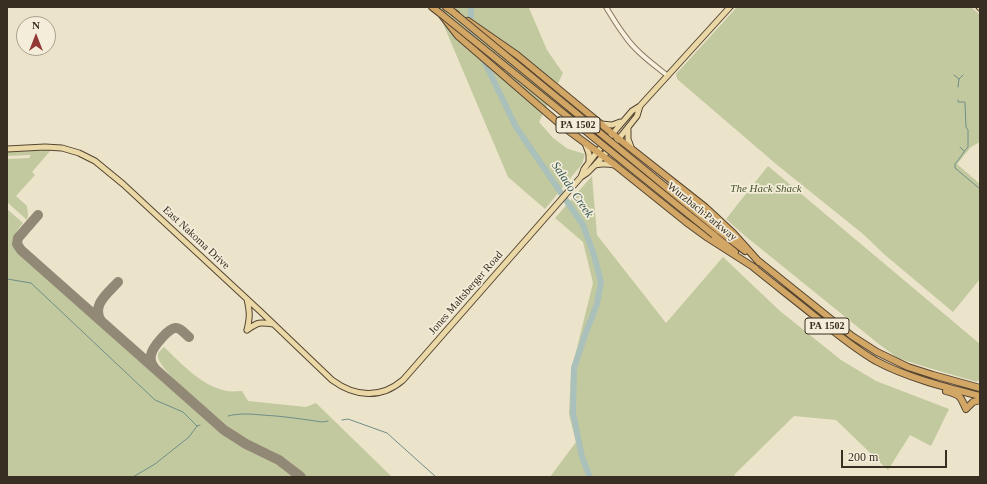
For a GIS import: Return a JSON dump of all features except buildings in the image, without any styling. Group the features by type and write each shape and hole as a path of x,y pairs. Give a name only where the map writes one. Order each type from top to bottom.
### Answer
{"highway":[{"name":"Wurzbach Parkway","path":"432,7 716,233 759,262 852,336 877,352 908,367 980,388"},
{"name":"Wurzbach Parkway","path":"446,7 716,233 755,268 856,348 875,360 906,374 980,396"},
{"path":"453,12 518,56 710,212 733,233 759,262"},
{"path":"441,14 458,36 561,125 615,165 691,226 734,256 755,268"},
{"path":"615,165 614,157 623,148 630,147"},
{"path":"906,374 925,384 958,395 963,401 966,409 973,402 980,400"}],"main road":[{"name":"Jones Maltsberger Road","path":"581,177 584,169 612,133 632,111 640,106 730,7"},
{"name":"Jones Maltsberger Road","path":"351,391 368,394 379,392 394,387 403,380 581,177 595,165 619,139 637,116 640,106"},
{"path":"600,123 612,125 623,121"},
{"path":"628,128 630,147"},
{"path":"584,142 589,154 589,162"},
{"name":"East Nakoma Drive","path":"7,149 45,147 62,148 79,153 95,161 247,298 332,380 351,391"},
{"path":"595,165 615,165"},
{"path":"247,298 250,311 247,330 257,323 262,322 274,324"}],"street":[{"path":"606,7 621,31 630,42 641,54 668,76"}],"green space":[{"path":"436,7 529,8 547,50 563,73 539,122 553,138 568,149 585,154 582,164 545,209 508,177"},
{"path":"737,7 971,7 980,15 980,142 971,147 957,164 980,184 980,279 953,312 885,255 863,234 776,164 677,79 676,74"},
{"path":"51,150 32,172 35,175 16,196 27,206 27,220 7,202 7,159 29,158 31,155 7,156 7,152"},
{"name":"The Hack Shack","path":"768,166 980,344 980,378 977,382 898,358 880,345 726,219"},
{"path":"592,176 597,235 666,323 723,257 780,311 841,360 876,381 949,409 931,446 910,435 888,470 836,420 794,416 735,474 734,477 550,477 576,442 569,414 571,372 593,283 583,242 555,218"},
{"path":"7,209 23,223 13,239 16,251 218,431 248,450 275,462 294,477 7,477"},
{"path":"164,347 192,374 218,388 229,391 242,391 248,401 306,407 316,403 392,477 307,477 282,456 239,436 180,386 161,364 158,357 158,354"}],"waterway":[{"name":"Salado Creek","path":"471,7 471,16"},
{"name":"Salado Creek","path":"471,25 473,38 516,127 583,225 594,255 601,282 597,304 574,368 573,413 582,457 590,477"},
{"path":"954,75 959,79 958,87"},
{"path":"959,79 963,75"},
{"path":"958,100 958,102 965,102 968,147 955,164 955,168 980,189"},
{"path":"960,147 964,151"},
{"path":"7,279 31,283 155,400 183,412 197,426"},
{"path":"228,416 236,414 249,414 322,422 328,421"},
{"path":"342,420 348,419 387,433 436,477"},
{"path":"133,477 155,464 189,437 197,426 200,425"}],"taxiway":[{"path":"38,215 18,238 17,244 21,250 224,430 246,444 279,460 301,477"},
{"path":"101,321 98,315 99,305 118,282"},
{"path":"154,367 151,360 152,352 161,338 169,331 178,328 189,337"}]}
